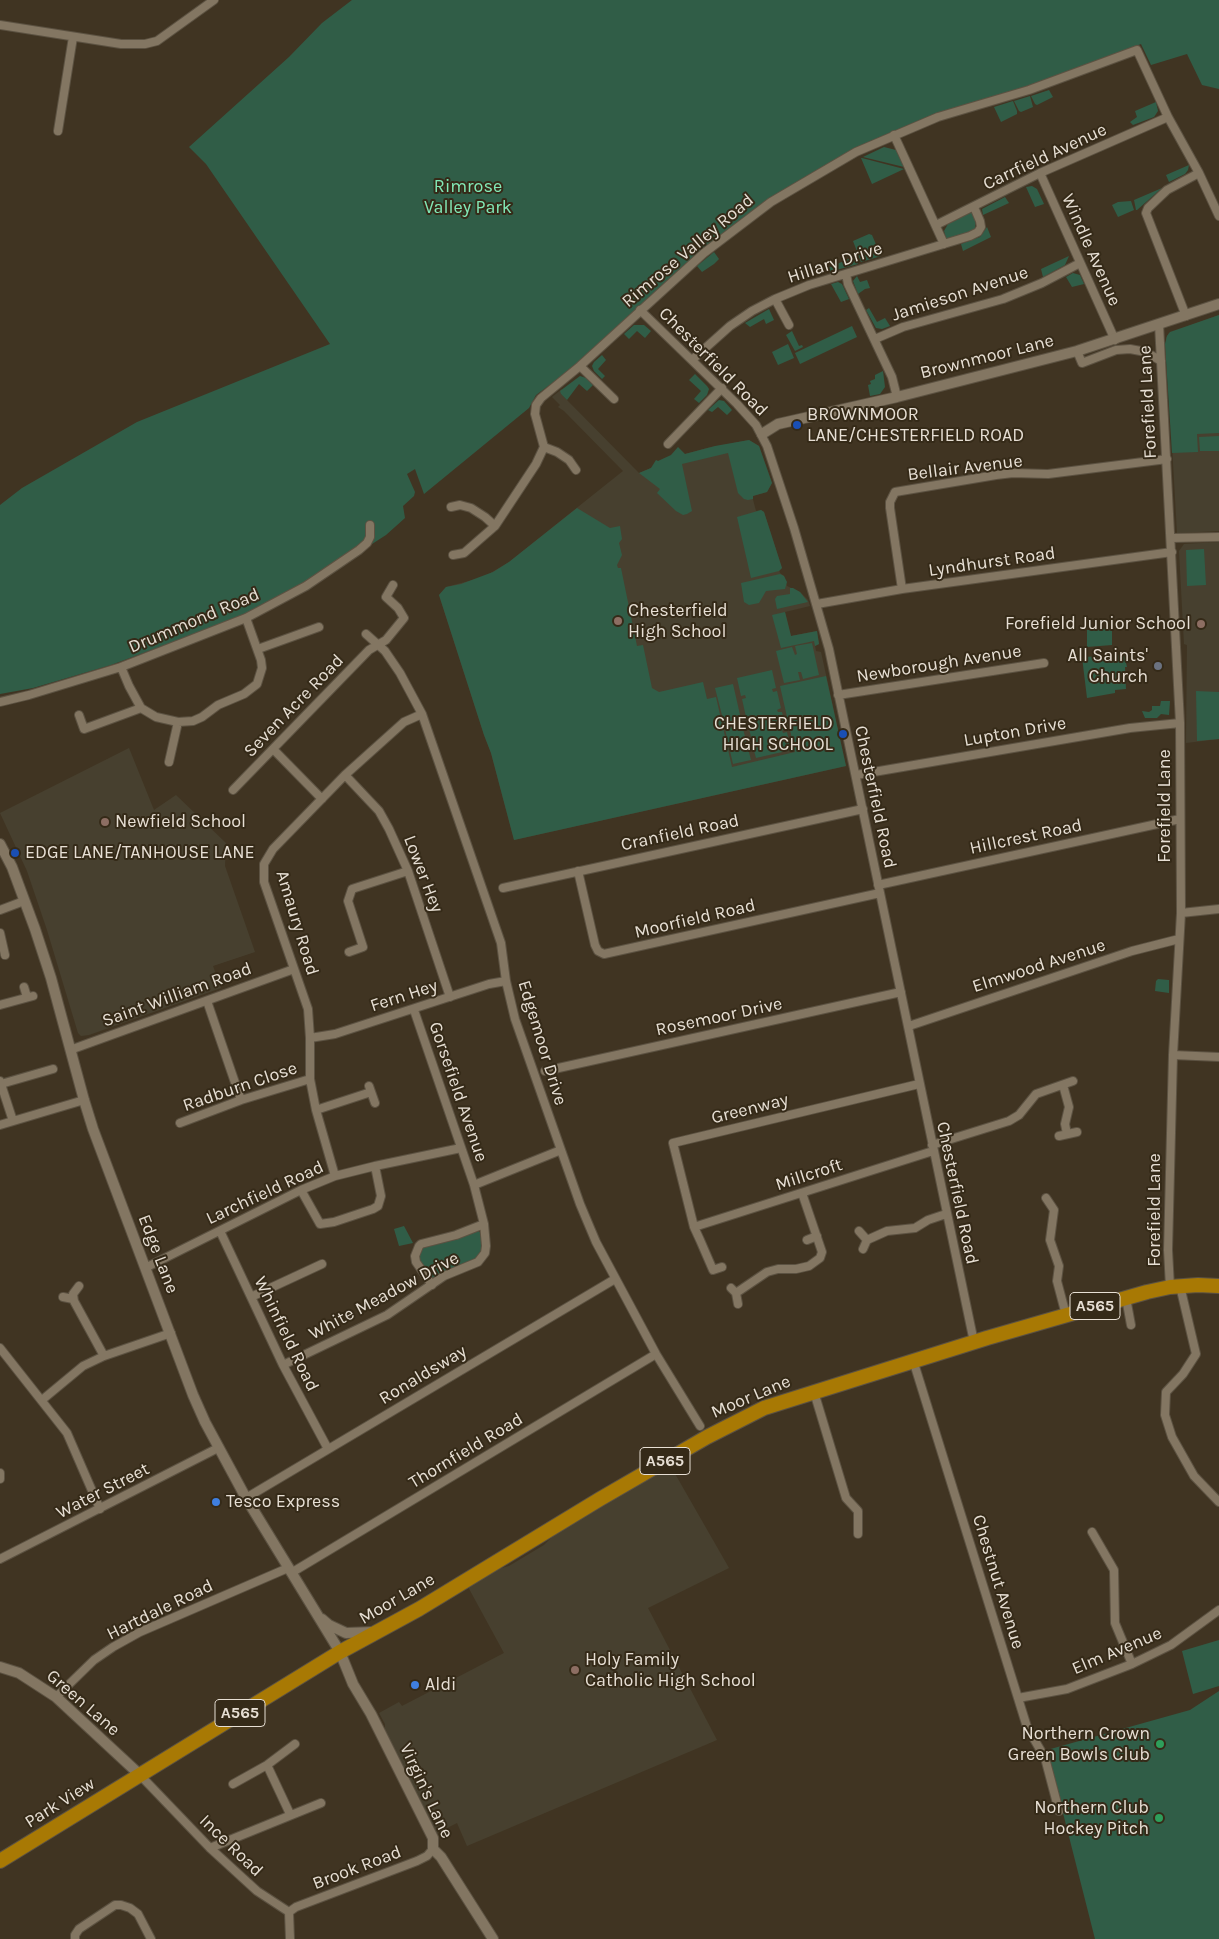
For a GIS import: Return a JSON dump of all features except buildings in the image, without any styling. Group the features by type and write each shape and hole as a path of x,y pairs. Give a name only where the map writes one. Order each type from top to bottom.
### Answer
{"highway":[{"name":"Moor Lane","path":"340,1652 380,1632 707,1437 764,1408 913,1360 1126,1298 1175,1287 1219,1286"},
{"name":"A565","path":"139,1774 340,1652"},
{"name":"Park View","path":"0,1861 139,1774"}],"street":[{"path":"0,25 132,45 149,44 157,41 214,0"},
{"path":"58,131 73,37"},
{"name":"Rimrose Valley Road","path":"544,447 535,414 536,405 550,390 580,366 704,252 771,202 856,152 938,117 1029,90 1137,50 1168,117"},
{"path":"1168,117 1199,173 1219,216"},
{"name":"Carrfield Avenue","path":"936,225 1040,173 1168,117"},
{"path":"894,135 944,244"},
{"name":"Windle Avenue","path":"1040,173 1115,340"},
{"path":"1186,316 1146,213 1148,208 1167,190 1199,173"},
{"name":"Hillary Drive","path":"692,360 730,326 752,311 775,299 978,232 981,227 974,207"},
{"name":"Jamieson Avenue","path":"875,339 903,328 1003,299 1042,283 1080,264"},
{"path":"846,274 848,284 892,377 897,397"},
{"path":"775,299 790,325"},
{"name":"Brownmoor Lane","path":"762,434 778,424 897,397 1077,352 1219,304"},
{"name":"Chesterfield Road","path":"640,310 749,416 762,434 792,520 817,604 856,774 909,1026 932,1148 974,1342"},
{"name":"Forefield Lane","path":"1159,324 1180,723 1181,913 1173,1055 1168,1250 1175,1287 1196,1354 1183,1374 1166,1392 1165,1415 1172,1437 1194,1476 1219,1502"},
{"path":"1077,352 1082,363 1116,350 1130,349 1146,352 1161,361"},
{"path":"580,366 614,400"},
{"path":"668,444 722,388"},
{"path":"453,555 464,553 495,526 536,464 544,447 557,452 569,460 576,470"},
{"name":"Bellair Avenue","path":"902,590 890,508 890,502 895,492 1005,474 1048,474 1167,459"},
{"path":"451,507 471,508 495,526"},
{"name":"Drummond Road","path":"0,702 29,696 122,667 246,618 306,586 359,550 367,543 370,537 370,525"},
{"path":"1171,538 1219,537"},
{"name":"Lyndhurst Road","path":"817,604 902,590 1172,552"},
{"name":"Seven Acre Road","path":"233,790 369,650 386,640 404,618 398,608 386,597 392,585"},
{"path":"122,667 132,693 141,708 156,717 178,722 193,721 218,705 251,690 257,684 262,668 258,649 246,618"},
{"path":"258,649 319,627"},
{"name":"Edgemoor Drive","path":"366,634 385,650 422,714 501,943 506,981 515,1018 580,1204 596,1242 656,1354 700,1426"},
{"name":"Newborough Avenue","path":"838,696 1044,662"},
{"path":"79,715 84,729 141,708"},
{"name":"Amaury Road","path":"336,1176 316,1110 310,1079 308,1009 264,882 264,864 273,849 345,775 404,722 422,714"},
{"path":"169,762 178,722"},
{"name":"Lupton Drive","path":"856,774 1130,728 1180,723"},
{"path":"273,749 322,799"},
{"name":"Lower Hey","path":"345,775 379,811 390,829 408,871 450,997"},
{"name":"Cranfield Road","path":"503,888 863,809"},
{"name":"Hillcrest Road","path":"878,885 1180,819"},
{"name":"Edge Lane","path":"0,844 12,867 51,978 84,1100 193,1395 218,1448 246,1498 340,1652"},
{"path":"349,952 363,947 348,901 352,889 408,871"},
{"name":"Moorfield Road","path":"578,871 595,945 598,951 604,954 880,893"},
{"path":"0,910 24,901"},
{"path":"1181,913 1219,909"},
{"path":"0,933 5,955"},
{"name":"Elmwood Avenue","path":"909,1026 1132,950 1179,939"},
{"name":"Saint William Road","path":"70,1050 294,969"},
{"name":"Fern Hey","path":"310,1038 335,1034 506,981"},
{"path":"0,1006 30,997 24,987"},
{"name":"Rosemoor Drive","path":"544,1071 901,992"},
{"path":"207,1001 241,1100"},
{"name":"Gorsefield Avenue","path":"414,1010 474,1185"},
{"path":"1173,1055 1219,1057"},
{"path":"13,1121 0,1083 47,1069"},
{"name":"Radburn Close","path":"180,1123 241,1100 310,1079"},
{"name":"Millcroft","path":"694,1227 802,1193 1009,1121 1019,1115 1036,1094 1073,1081"},
{"name":"Greenway","path":"694,1227 673,1143 919,1084"},
{"path":"1063,1085 1069,1107 1065,1124 1067,1134"},
{"path":"316,1110 370,1089 375,1103"},
{"path":"0,1125 84,1100"},
{"path":"1059,1136 1077,1132"},
{"name":"Larchfield Road","path":"145,1268 301,1190 336,1176 462,1148"},
{"path":"474,1185 561,1150"},
{"path":"301,1190 316,1220 320,1224 326,1224 358,1214 373,1209 381,1202 375,1166"},
{"name":"White Meadow Drive","path":"284,1365 387,1315 444,1276 471,1266 482,1258 486,1246 484,1224 474,1185"},
{"path":"738,1304 734,1290 767,1272 778,1269 796,1269 816,1262 822,1252 802,1193"},
{"path":"1046,1198 1054,1210 1050,1240 1059,1266 1058,1281 1066,1315"},
{"path":"863,1249 867,1240 887,1231 915,1228 928,1220 946,1214"},
{"path":"432,1285 416,1262 415,1256 419,1246 484,1224"},
{"path":"694,1227 713,1270 722,1267"},
{"name":"Whinfield Road","path":"220,1231 284,1365 328,1449"},
{"path":"859,1231 867,1240"},
{"path":"807,1240 817,1236"},
{"path":"251,1298 322,1264"},
{"name":"Ronaldsway","path":"246,1498 615,1279"},
{"path":"79,1286 73,1294 73,1299 104,1356"},
{"path":"63,1297 73,1299"},
{"path":"1126,1298 1131,1326"},
{"path":"42,1400 82,1366 104,1356 170,1333"},
{"path":"0,1348 67,1434 100,1509"},
{"name":"Thornfield Road","path":"290,1570 656,1354"},
{"name":"Chestnut Avenue","path":"913,1360 1027,1727 1045,1758 1059,1811"},
{"path":"814,1392 846,1498 858,1511 858,1534"},
{"name":"Water Street","path":"0,1559 218,1448"},
{"path":"0,1473 0,1479"},
{"path":"1092,1532 1114,1570 1116,1623 1132,1664"},
{"name":"Hartdale Road","path":"56,1697 94,1660 140,1632 290,1570"},
{"name":"Elm Avenue","path":"1018,1698 1067,1689 1132,1664 1171,1645 1219,1610"},
{"path":"316,1613 329,1625 346,1633 380,1632"},
{"name":"Virgin's Lane","path":"340,1652 354,1684 433,1838 433,1849 441,1857 493,1939"},
{"name":"Green Lane","path":"0,1666 19,1673 56,1697 139,1774"},
{"path":"233,1784 267,1765 296,1744"},
{"path":"267,1765 290,1814"},
{"name":"Ince Road","path":"139,1774 210,1848 256,1891 289,1912"},
{"path":"210,1848 321,1803"},
{"name":"Brook Road","path":"289,1912 427,1856 433,1849"},
{"path":"75,1939 78,1929 115,1905 130,1908 138,1914 151,1939"},
{"path":"289,1912 290,1939"}],"shaded area":[{"path":"1219,315 1219,531 1177,533 1166,338 1169,333"},
{"name":"Chesterfield High School","path":"562,389 561,394 639,473 685,454 707,448 749,440 759,446 772,483 767,492 752,496 756,511 761,510 764,512 782,568 779,570 784,576 787,586 800,592 808,600 810,606 785,612 791,636 817,631 819,644 815,646 816,651 821,652 846,766 514,840 491,753 439,595 446,587 484,577 509,562 623,471 558,407 560,405 552,397"},
{"name":"Forefield Junior School","path":"1219,542 1219,739 1186,743 1187,645 1184,644 1179,551 1184,544"},
{"path":"129,748 154,810 176,795 226,843 225,866 255,952 213,966 221,988 89,1035 81,1036 78,1033 27,871 0,813"},
{"name":"Holy Family Catholic High School","path":"670,1465 729,1568 648,1608 717,1740 467,1846 457,1823 437,1833 385,1730 385,1724 379,1713 399,1702 402,1706 504,1653 467,1585 491,1571 509,1566 544,1545 556,1533"}],"green space":[{"name":"Rimrose Valley Park","path":"352,0 1219,0 1219,89 1202,85 1187,54 1151,65 1141,44 1033,85 927,118 888,134 834,161 781,192 709,244 589,353 536,395 529,408 424,494 415,469 407,474 415,492 414,496 403,506 405,518 386,535 316,580 235,619 111,665 33,688 0,694 0,505 22,488 137,422 330,344 206,164 189,147 289,57 322,23"},
{"path":"1049,90 1053,97 1037,105 1035,104 1031,96"},
{"path":"1030,96 1033,107 1021,112 1019,111 1014,101"},
{"path":"1013,101 1017,114 1001,122 994,107"},
{"path":"1156,102 1158,111 1154,117 1133,125 1130,122 1137,117 1135,111"},
{"path":"884,147 896,150 904,167 863,157"},
{"path":"862,158 904,169 872,184"},
{"path":"1189,165 1185,174 1169,182 1166,175"},
{"path":"1032,186 1037,189 1044,204 1035,207 1026,187"},
{"path":"1162,188 1137,210 1136,210 1134,200"},
{"path":"1005,197 1009,203 983,215 982,209"},
{"path":"1131,201 1134,210 1118,217 1112,205 1118,202"},
{"path":"973,213 976,219 975,229 949,240 946,238 944,231 948,224"},
{"path":"987,227 991,237 963,251 961,244 980,237"},
{"path":"869,234 872,235 881,256 861,262 853,241"},
{"path":"714,252 719,259 702,272 697,266"},
{"path":"855,256 858,264 829,272 828,268"},
{"path":"1069,256 1065,265 1043,277 1041,269"},
{"path":"1073,273 1080,275 1084,284 1072,287 1066,277"},
{"path":"857,276 860,282 867,280 870,288 858,294 853,281"},
{"path":"838,282 842,284 849,299 841,302 831,284"},
{"path":"869,308 877,322 885,318 890,326 882,329 876,328 866,310"},
{"path":"769,309 774,320 766,324 764,319 750,327 745,323"},
{"path":"1219,315 1219,433 1197,434 1198,452 1172,453 1165,344 1167,336 1170,332"},
{"path":"634,325 644,325 651,331 645,338 637,331 629,339 624,334"},
{"path":"852,326 857,337 800,364 795,353"},
{"path":"792,331 799,346 802,345 803,347 795,351 786,335"},
{"path":"788,344 794,358 778,365 772,352"},
{"path":"602,355 606,360 598,369 605,376 602,379 592,366"},
{"path":"883,371 885,387 880,394 870,396 868,385 871,384 870,381 875,379 875,375"},
{"path":"695,374 709,389 707,395 699,403 694,399 701,391 689,380"},
{"path":"580,376 586,378 593,385 587,391 579,384 567,400 560,391"},
{"path":"719,400 724,401 732,410 727,415 718,407 712,412 708,410"},
{"path":"1219,436 1219,451 1200,451 1199,437"},
{"path":"749,440 759,446 772,483 767,492 753,496 753,499 744,499 738,493 728,453 682,464 692,511 683,515 657,493 660,489 639,473 651,468 656,460 658,461 671,455 678,447 685,454"},
{"path":"577,508 610,528 620,526 622,539 619,543 622,555 617,565 618,568 621,568 637,646 643,645 652,688 659,692 703,682 707,699 716,697 732,767 795,752 780,686 826,676 846,766 514,840 491,753 439,595 446,587 461,584 493,572 509,562"},
{"path":"761,510 764,512 782,568 779,571 751,578 737,517"},
{"path":"1204,549 1206,585 1187,586 1186,550"},
{"path":"780,574 784,576 787,582 785,589 766,591 759,603 749,605 744,602 741,583"},
{"path":"790,588 800,592 808,602 777,609 775,599 777,596 790,594"},
{"path":"785,612 791,636 817,631 819,644 815,646 814,641 781,648 772,615"},
{"path":"1112,628 1112,645 1087,647 1087,630"},
{"path":"812,643 819,675 803,679 801,672 798,672 800,680 784,683 776,651 792,647 795,655 797,654 795,646"},
{"path":"1124,655 1127,667 1125,667 1126,689 1087,698 1082,657"},
{"path":"772,670 776,688 772,689 773,692 777,691 781,708 777,710 782,712 786,729 782,730 783,733 787,732 791,750 756,758 751,740 755,739 754,736 751,737 747,720 751,718 750,716 746,717 742,699 746,698 745,695 741,696 737,678"},
{"path":"733,684 741,719 724,723 715,688"},
{"path":"1196,691 1219,692 1219,739 1197,741"},
{"path":"1161,701 1170,701 1169,715 1161,714 1157,718 1145,718 1142,711 1149,712 1152,710 1152,706 1160,706"},
{"path":"742,725 751,760 733,764 725,729"},
{"path":"1158,979 1169,980 1169,993 1155,991"},
{"path":"404,1226 413,1243 399,1246 394,1229"},
{"path":"477,1230 482,1234 483,1245 482,1252 475,1260 435,1278 430,1277 419,1262 421,1249 425,1245"},
{"name":"Northern Crown Green Bowls Club","path":"1219,1640 1219,1686 1193,1694 1182,1651"},
{"path":"1219,1691 1219,1939 1095,1939 1047,1750 1190,1710"}],"place":[{"name":"BROWNMOOR LANE/CHESTERFIELD ROAD","path":"797,425"},
{"name":"Chesterfield High School","path":"618,621"},
{"name":"Forefield Junior School","path":"1201,624"},
{"name":"All Saints' Church","path":"1158,666"},
{"name":"CHESTERFIELD HIGH SCHOOL","path":"843,734"},
{"name":"Newfield School","path":"105,822"},
{"name":"EDGE LANE/TANHOUSE LANE","path":"15,853"},
{"name":"Tesco Express","path":"216,1502"},
{"name":"Holy Family Catholic High School","path":"575,1670"},
{"name":"Aldi","path":"415,1685"},
{"name":"Northern Crown Green Bowls Club","path":"1160,1744"},
{"name":"Northern Club Hockey Pitch","path":"1159,1818"}]}
